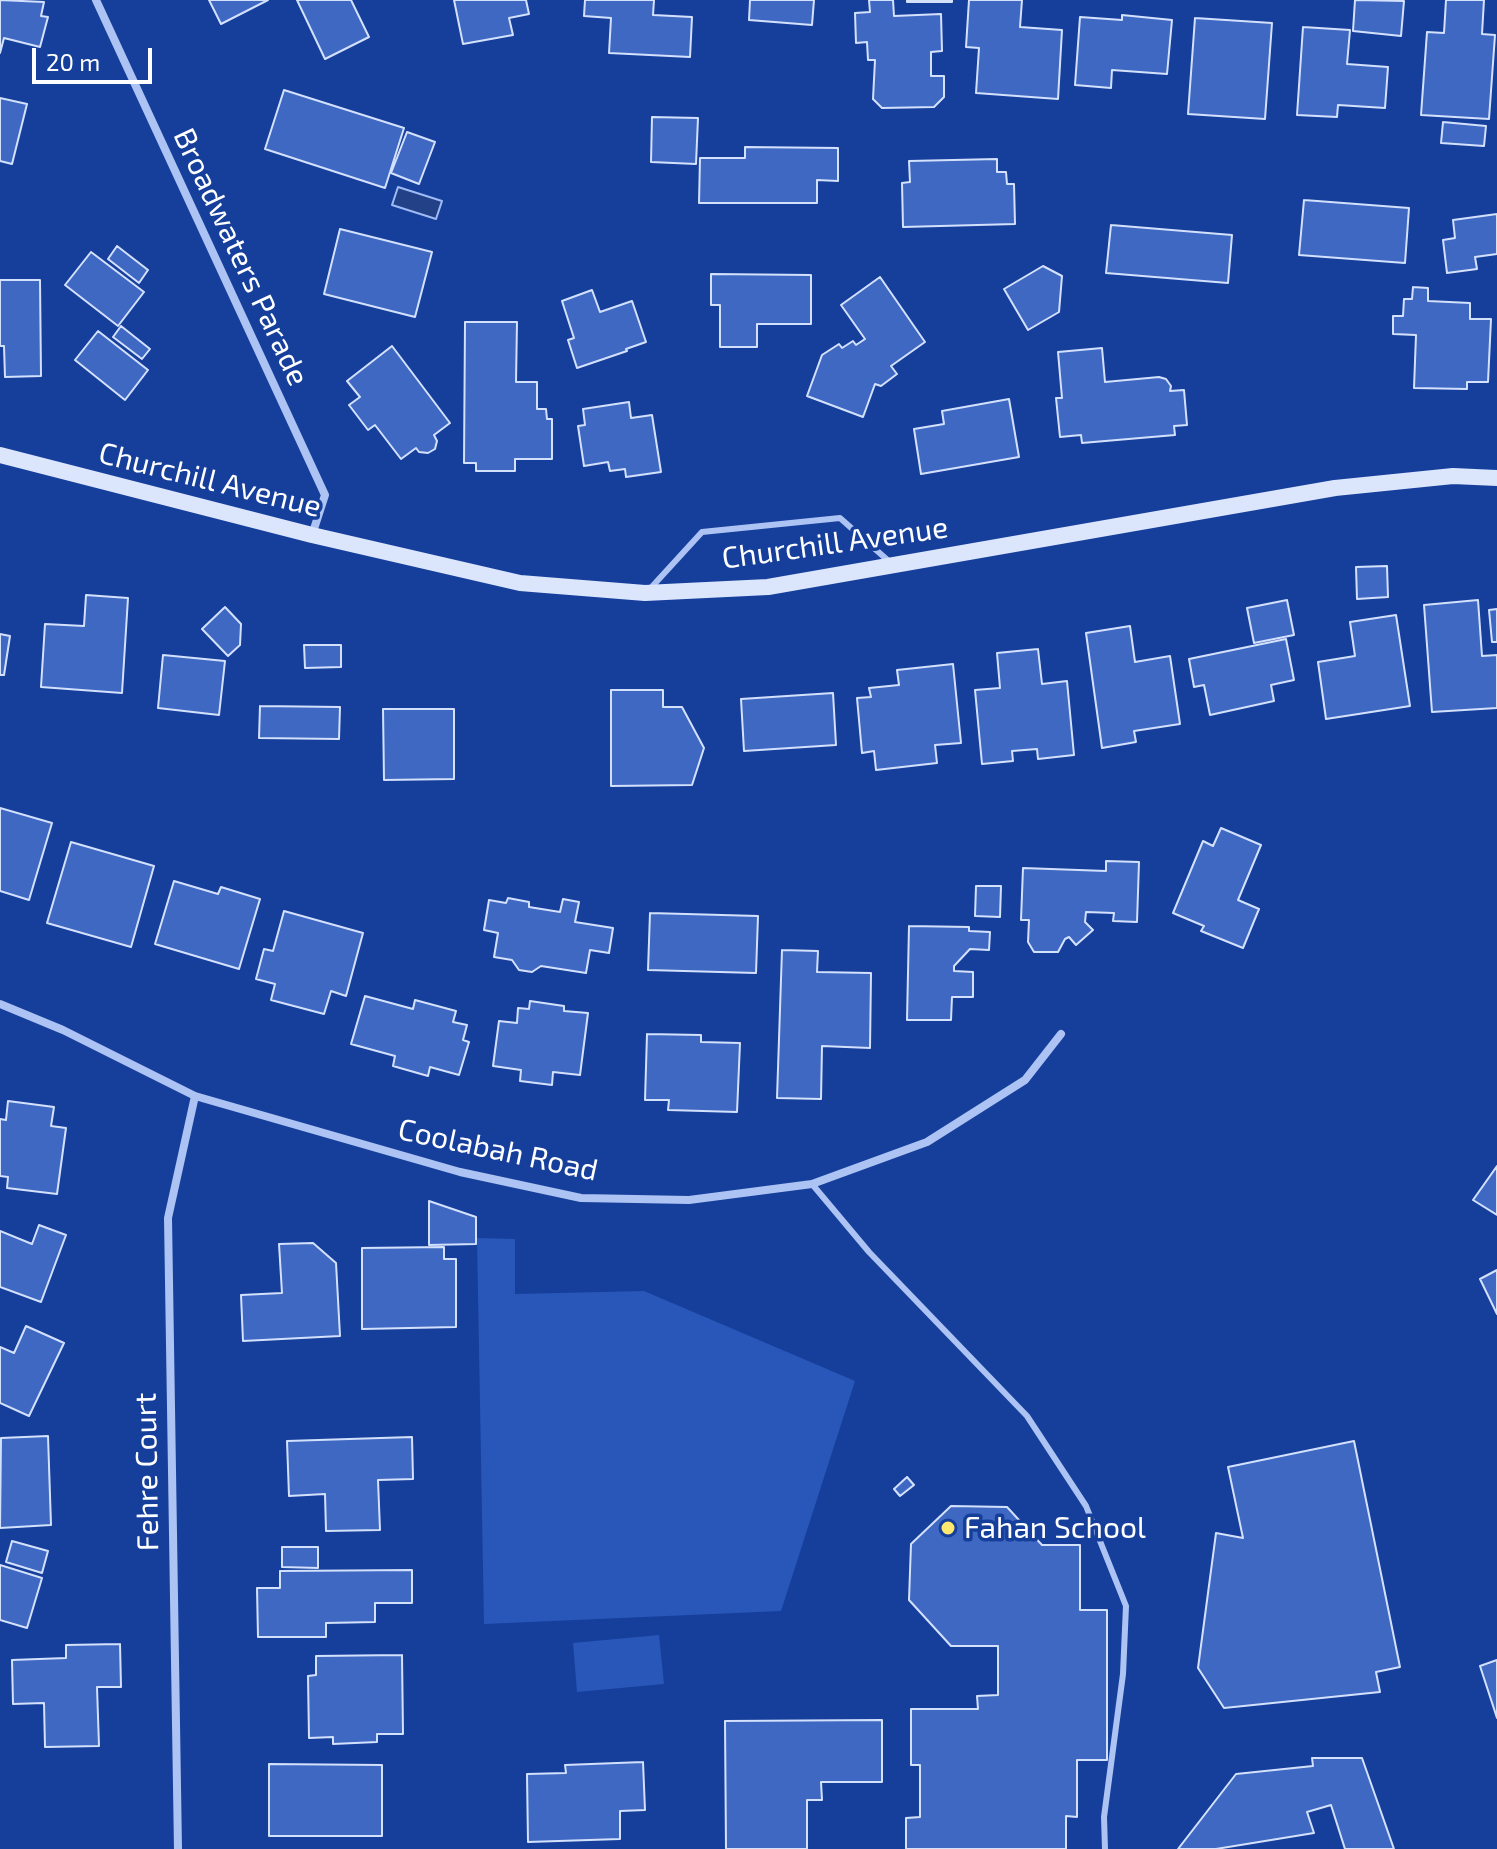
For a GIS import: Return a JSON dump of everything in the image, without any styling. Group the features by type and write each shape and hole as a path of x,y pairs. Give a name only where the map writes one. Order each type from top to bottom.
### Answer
{"street":[{"name":"Broadwaters Parade","path":"96,0 325,495 312,535"},
{"name":"Churchill Avenue","path":"0,455 312,535 520,583 645,593 768,587 1335,488 1453,476 1497,478"},
{"name":"Coolabah Road","path":"0,1004 63,1030 195,1096 460,1172 581,1198 689,1200 812,1184 927,1142 1025,1080 1061,1034"},
{"name":"Fehre Court","path":"178,1849 168,1218 195,1096"}],"lane":[{"path":"645,593 702,532 840,518 894,566"},
{"path":"812,1184 869,1252 1027,1416 1086,1506 1126,1606 1123,1674 1104,1817 1105,1849"}],"shaded area":[{"path":"398,187 442,201 436,219 392,205"},
{"path":"477,1238 515,1239 515,1294 644,1291 855,1381 781,1611 484,1624"},
{"path":"659,1635 664,1684 577,1692 573,1643"}],"building":[{"path":"0,0 44,2 41,16 48,17 40,47 4,38 0,53"},
{"path":"209,0 268,0 221,24"},
{"path":"297,0 351,0 369,37 325,59"},
{"path":"454,0 526,0 529,14 509,18 513,35 463,44"},
{"path":"585,0 654,0 653,15 692,17 690,57 609,53 611,18 584,16"},
{"path":"750,0 814,0 812,25 749,20"},
{"path":"869,0 893,0 894,16 941,14 942,51 931,52 931,76 944,76 944,97 934,107 882,108 873,99 875,60 868,60 867,42 856,43 855,13 870,12"},
{"path":"952,0 952,2 907,2"},
{"path":"969,0 1022,0 1020,27 1062,30 1058,99 976,93 979,48 966,47"},
{"path":"1355,0 1404,1 1401,36 1353,31"},
{"path":"1446,0 1484,0 1482,34 1495,35 1489,119 1421,115 1427,32 1444,33"},
{"path":"1122,15 1172,20 1167,74 1112,70 1111,88 1075,85 1080,17 1122,20"},
{"path":"1195,18 1272,23 1265,119 1188,114"},
{"path":"1303,27 1350,30 1347,64 1388,67 1385,108 1338,105 1337,117 1297,115"},
{"path":"284,90 404,128 385,188 265,149"},
{"path":"0,98 27,104 12,164 0,161"},
{"path":"652,117 698,118 696,164 651,162"},
{"path":"1443,122 1486,126 1484,146 1441,143"},
{"path":"407,132 435,142 419,184 391,173"},
{"path":"745,147 838,148 838,181 817,180 817,203 699,203 700,158 745,158"},
{"path":"997,159 997,172 1006,172 1007,184 1014,184 1015,224 903,227 902,183 910,182 909,161"},
{"path":"1304,200 1409,208 1405,263 1299,255"},
{"path":"1497,214 1497,254 1475,257 1477,269 1447,273 1443,240 1455,238 1453,220"},
{"path":"1111,225 1232,235 1228,283 1106,273"},
{"path":"340,229 432,252 415,317 324,294"},
{"path":"117,246 148,270 139,283 108,259"},
{"path":"91,252 144,292 118,326 65,285"},
{"path":"1043,266 1062,276 1059,312 1028,330 1004,289"},
{"path":"711,274 811,275 811,324 757,324 757,347 720,347 720,305 711,305"},
{"path":"880,277 925,342 891,366 897,374 881,386 875,384 863,417 807,396 822,355 839,344 842,348 853,341 856,345 865,339 841,305"},
{"path":"0,280 40,280 41,376 5,377 4,346 0,346"},
{"path":"1413,287 1428,288 1428,301 1470,303 1470,319 1491,319 1488,382 1467,382 1467,389 1414,388 1416,335 1393,334 1393,316 1403,316 1404,299 1412,299"},
{"path":"592,290 600,312 632,301 646,342 577,368 568,340 574,338 562,301"},
{"path":"465,322 517,322 516,382 537,382 537,409 546,409 547,419 552,419 552,459 515,459 515,471 476,471 476,463 464,463"},
{"path":"121,326 150,349 142,359 113,337"},
{"path":"98,331 148,370 125,400 75,360"},
{"path":"392,346 450,423 434,435 437,441 435,449 428,453 419,452 416,448 401,459 375,425 368,430 349,405 360,397 347,381"},
{"path":"1102,348 1105,382 1159,377 1166,379 1171,386 1170,391 1184,390 1187,425 1174,426 1175,435 1082,443 1081,435 1060,437 1056,398 1062,398 1058,352"},
{"path":"1009,399 1019,457 921,474 914,429 944,424 942,411"},
{"path":"629,402 631,418 652,415 661,472 626,477 625,469 610,471 608,462 584,466 578,426 585,425 583,409"},
{"path":"1387,566 1388,597 1357,599 1356,567"},
{"path":"86,595 128,598 122,693 41,687 45,624 84,626"},
{"path":"1287,600 1294,635 1254,643 1247,608"},
{"path":"1478,600 1482,656 1497,655 1497,708 1432,712 1424,605"},
{"path":"225,607 241,624 240,645 228,656 202,629"},
{"path":"1497,609 1497,642 1492,642 1489,610"},
{"path":"1396,615 1410,706 1326,719 1318,662 1355,656 1350,622"},
{"path":"1130,626 1135,662 1170,656 1180,724 1134,731 1136,742 1102,748 1086,633"},
{"path":"0,634 10,636 4,675 0,675"},
{"path":"1286,639 1294,680 1271,685 1274,701 1210,715 1204,685 1194,687 1189,659"},
{"path":"304,645 341,645 341,667 305,668"},
{"path":"1038,649 1042,684 1067,681 1074,755 1038,759 1037,749 1012,751 1013,761 982,764 975,690 1000,688 997,653"},
{"path":"163,655 225,661 219,715 158,708"},
{"path":"953,664 961,743 935,745 937,763 876,770 874,751 862,753 857,698 871,697 869,688 899,685 897,670"},
{"path":"611,690 663,690 663,707 682,707 704,748 692,785 611,786"},
{"path":"833,693 836,745 744,751 741,699"},
{"path":"260,706 340,707 339,739 259,738"},
{"path":"383,709 454,709 454,779 384,780"},
{"path":"0,808 52,823 29,900 0,891"},
{"path":"1221,828 1261,845 1238,900 1259,909 1243,948 1201,931 1204,926 1173,913 1203,841 1213,846"},
{"path":"71,842 154,866 131,947 47,923"},
{"path":"1106,861 1139,862 1137,922 1113,921 1114,913 1086,912 1085,922 1093,930 1076,945 1069,937 1058,952 1034,952 1028,942 1029,920 1021,920 1023,868 1106,871"},
{"path":"174,881 218,894 221,887 260,899 239,969 155,944"},
{"path":"976,886 1001,886 1000,917 975,916"},
{"path":"508,898 529,902 529,907 560,912 563,899 579,902 575,922 613,928 609,953 590,950 586,973 541,966 532,972 519,970 512,960 494,957 498,933 484,930 489,900 506,903"},
{"path":"284,911 363,933 346,996 331,991 324,1014 271,1000 275,984 256,979 264,949 273,951"},
{"path":"650,913 758,916 756,973 648,970"},
{"path":"909,926 969,927 969,931 990,932 989,950 970,949 954,966 954,971 973,972 973,997 952,997 951,1020 907,1020"},
{"path":"782,950 818,951 817,972 871,973 870,1048 822,1046 821,1099 777,1098"},
{"path":"365,996 413,1009 415,1000 456,1011 453,1022 467,1025 463,1040 469,1042 459,1075 430,1067 428,1076 393,1066 395,1056 351,1044"},
{"path":"530,1001 564,1006 564,1011 588,1013 580,1075 553,1072 552,1085 520,1081 521,1070 493,1066 499,1021 517,1023 518,1008 529,1009"},
{"path":"647,1034 701,1035 701,1042 740,1043 737,1112 668,1110 669,1100 645,1100"},
{"path":"8,1101 54,1107 51,1126 66,1128 57,1194 7,1188 8,1177 0,1176 0,1119 6,1120"},
{"path":"1497,1166 1497,1215 1473,1200"},
{"path":"429,1201 476,1217 476,1244 429,1245"},
{"path":"39,1225 66,1235 41,1302 0,1287 0,1231 32,1244"},
{"path":"313,1243 336,1263 340,1336 243,1341 241,1295 282,1293 279,1244"},
{"path":"444,1247 444,1259 456,1259 456,1327 362,1329 362,1248"},
{"path":"1497,1270 1497,1314 1480,1279"},
{"path":"26,1326 64,1343 29,1416 0,1403 0,1347 14,1353"},
{"path":"48,1436 51,1525 0,1528 1,1438"},
{"path":"412,1437 413,1479 378,1480 380,1530 326,1531 325,1494 289,1496 287,1441"},
{"path":"1354,1441 1400,1667 1376,1672 1380,1692 1224,1708 1198,1668 1216,1533 1243,1538 1228,1467"},
{"path":"907,1477 914,1485 900,1496 894,1489"},
{"path":"951,1506 1007,1507 1042,1545 1080,1545 1080,1610 1107,1610 1107,1760 1077,1760 1077,1817 1066,1816 1066,1849 906,1849 906,1818 920,1817 920,1765 911,1765 911,1709 978,1709 977,1696 998,1695 998,1646 951,1646 909,1600 911,1544"},
{"path":"12,1541 48,1551 42,1573 6,1562"},
{"path":"282,1547 318,1547 318,1568 282,1567"},
{"path":"0,1565 42,1578 27,1628 0,1620"},
{"path":"412,1570 412,1603 375,1603 375,1622 326,1623 326,1637 258,1637 257,1588 280,1588 280,1571"},
{"path":"120,1644 121,1687 97,1687 99,1746 45,1747 44,1703 13,1704 12,1660 66,1658 66,1645"},
{"path":"402,1655 403,1734 377,1734 377,1742 333,1744 333,1737 309,1738 308,1676 316,1675 316,1656"},
{"path":"1497,1660 1497,1718 1480,1666"},
{"path":"882,1720 882,1782 821,1782 822,1800 807,1800 807,1849 726,1849 725,1721"},
{"path":"1312,1758 1362,1758 1394,1849 1345,1849 1331,1805 1307,1812 1314,1833 1216,1849 1178,1849 1236,1774 1313,1766"},
{"path":"643,1762 645,1810 620,1811 620,1839 528,1842 527,1774 566,1773 565,1765"},
{"path":"269,1764 382,1765 382,1836 269,1836"}],"place":[{"name":"Fahan School","path":"948,1528"}]}
